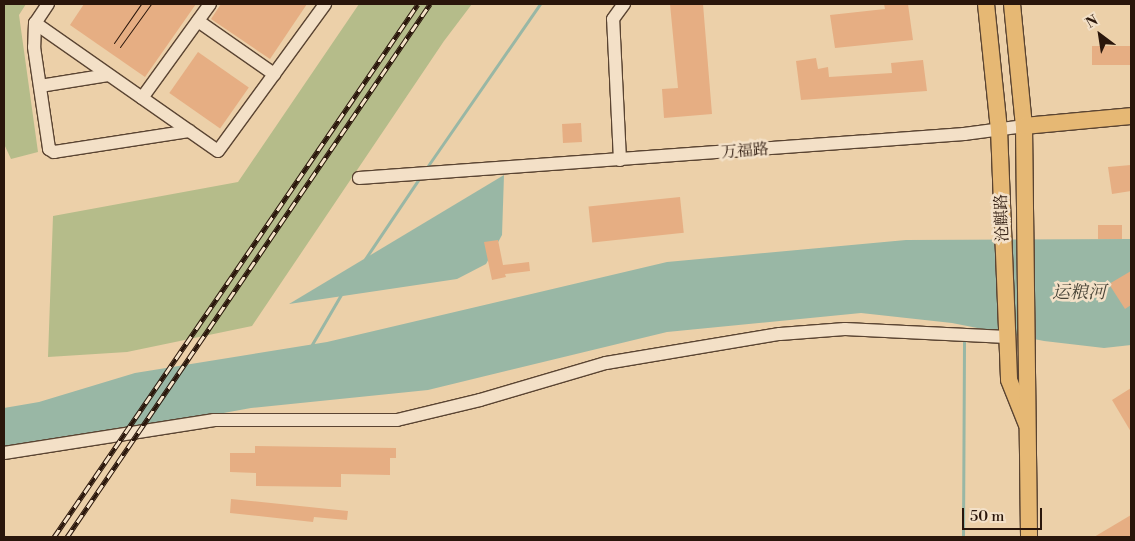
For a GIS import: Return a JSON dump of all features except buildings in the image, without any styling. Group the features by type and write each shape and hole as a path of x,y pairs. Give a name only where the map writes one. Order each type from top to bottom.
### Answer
{"main road":[{"name":"沧麒路","path":"986,4 999,129 1009,380 1029,430"},
{"name":"沧麒路","path":"1012,4 1024,126 1029,537"},
{"name":"万福路","path":"1024,126 1131,116"}],"street":[{"path":"48,4 35,23 40,86 49,148 54,152 188,130"},
{"path":"142,98 210,4"},
{"path":"35,23 218,151 325,4"},
{"path":"620,160 613,18 624,4"},
{"path":"198,21 274,74"},
{"path":"40,86 108,75"},
{"name":"万福路","path":"359,178 620,160 1024,126"},
{"path":"4,453 214,420 396,420 480,400 606,363 771,335 845,329 1007,337"}],"green space":[{"path":"4,4 26,4 19,15 38,152 11,159 4,144"},
{"path":"359,4 472,4 444,41 252,326 127,352 48,357 53,216 238,182"}],"water":[{"path":"504,175 502,235 486,264 457,279 289,304"},
{"name":"运粮河","path":"1131,239 1131,345 1104,348 1044,341 952,323 861,313 667,332 428,390 251,408 4,453 4,408 39,402 135,373 327,342 667,262 906,240"}],"waterway":[{"path":"425,170 540,4"},
{"path":"365,259 420,177"},
{"path":"311,346 342,293"},
{"path":"963,537 964,338"}],"tram line":[{"path":"114,43 141,4"},
{"path":"120,47 151,4"}],"railway":[{"path":"54,537 418,4"},
{"path":"67,537 430,4"}]}
